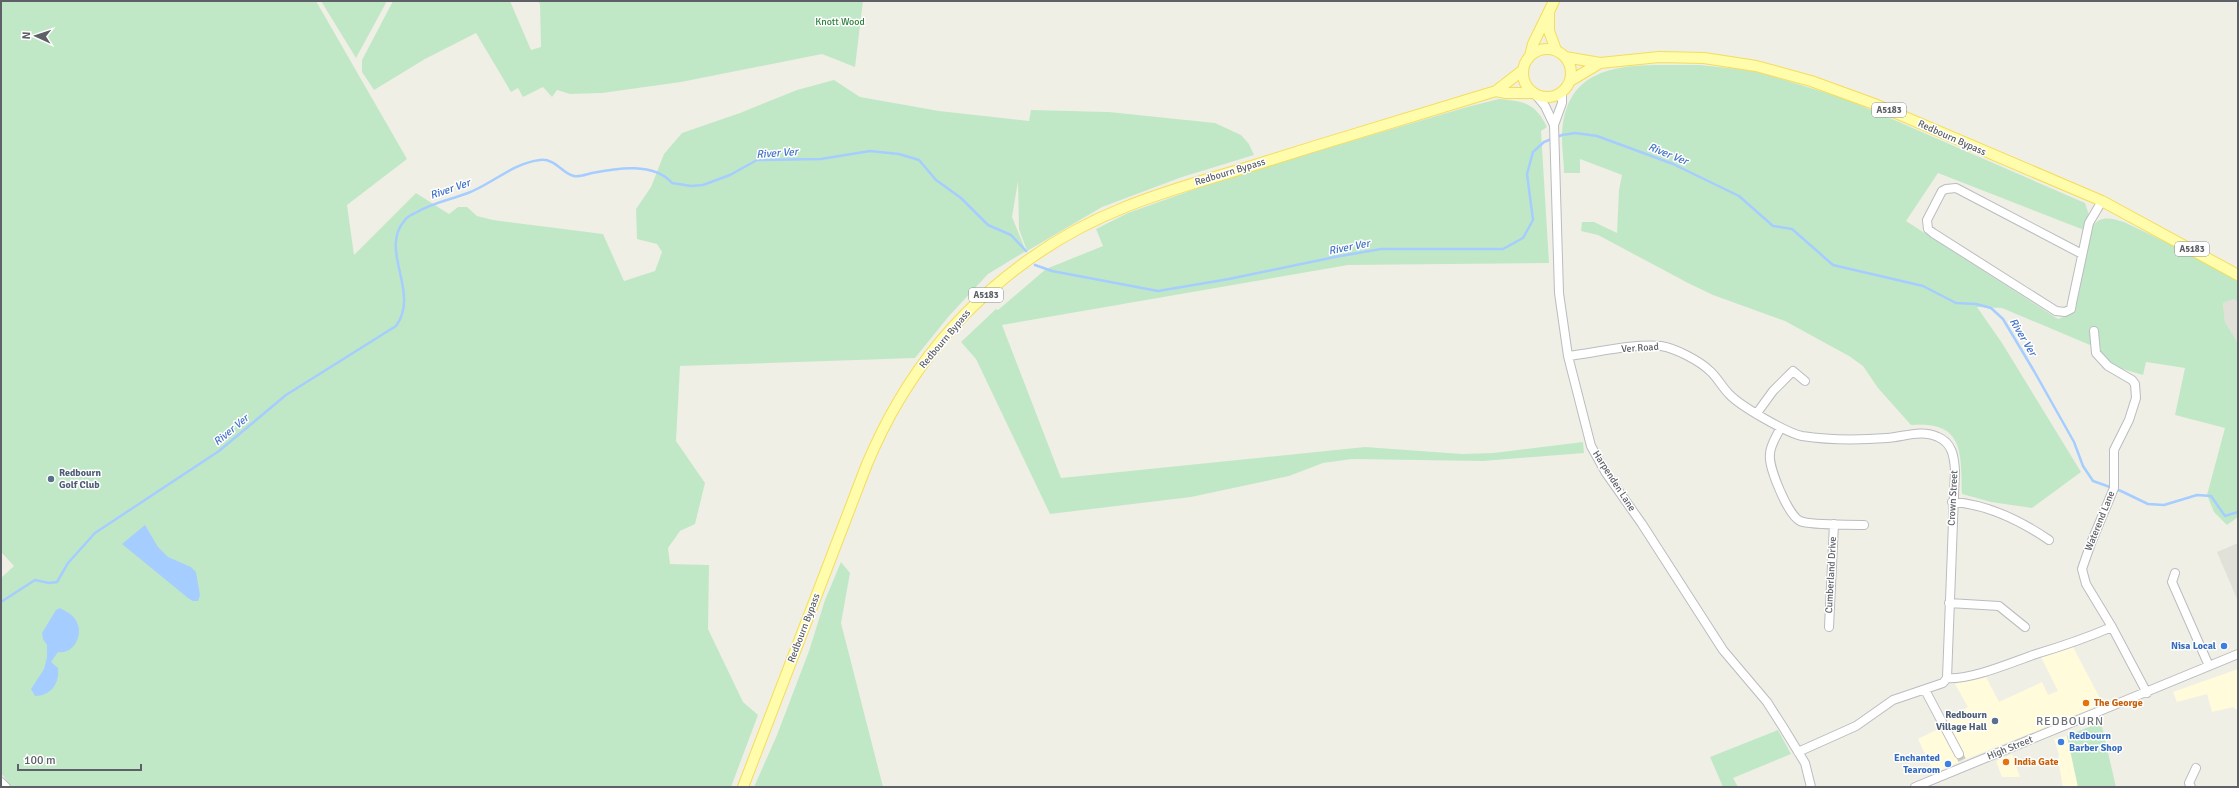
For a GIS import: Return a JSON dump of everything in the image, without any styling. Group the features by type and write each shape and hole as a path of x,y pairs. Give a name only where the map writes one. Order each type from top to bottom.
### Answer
{"main road":[{"path":"1549,13 1549,31 1556,50 1565,57 1571,68 1570,80 1562,92 1552,97 1535,94 1524,80 1523,70 1530,56 1540,28 1554,1"},
{"path":"1530,56 1541,49 1556,50"},
{"name":"Redbourn Bypass","path":"1565,57 1600,64 1659,58 1704,58 1736,62 1781,72 1877,105 2102,201 2238,275"},
{"name":"Redbourn Bypass","path":"1570,80 1600,64"},
{"name":"Redbourn Bypass","path":"743,787 867,464 880,435 898,401 925,361 972,307 1041,250 1074,230 1123,208 1244,168 1496,91 1523,70"},
{"name":"Redbourn Bypass","path":"1496,91 1506,93 1535,94"}],"street":[{"name":"Harpenden Lane","path":"1562,92 1562,103 1554,125 1559,293 1568,356 1591,446 1606,473 1642,524 1724,650 1767,702 1798,752 1808,772 1812,787"},
{"name":"Harpenden Lane","path":"1535,94 1545,106 1554,125"},
{"path":"2082,254 1956,188 1950,188 1942,191 1927,220 1928,229 1932,233 2060,312 2071,309 2089,223 2102,201"},
{"name":"Waterend Lane","path":"2094,331 2096,353 2108,366 2132,380 2136,390 2136,398 2130,420 2114,450 2114,488 2090,543 2082,570 2086,584 2112,627 2147,693"},
{"name":"Ver Road","path":"1568,356 1644,346 1662,346 1679,352 1709,370 1730,396 1780,429"},
{"path":"1757,413 1773,392 1793,371 1804,381"},
{"name":"Crown Street","path":"1780,429 1792,434 1809,437 1888,438 1922,433 1939,437 1951,449 1954,458 1947,678"},
{"name":"Cumberland Drive","path":"1780,429 1770,450 1770,460 1787,507 1793,516 1801,521 1864,525"},
{"path":"1952,502 1981,507 2013,519 2049,540"},
{"name":"Cumberland Drive","path":"1829,627 1834,524"},
{"path":"2175,574 2172,582 2209,666"},
{"path":"1949,603 1999,606 2025,627"},
{"path":"1798,752 1856,726 1885,704 1943,683 1947,678 1958,677 2013,664 2076,643 2112,627"},
{"name":"High Street","path":"1915,787 1962,760 2147,693 2238,654"},
{"path":"1925,690 1962,760"},
{"path":"2191,787 2190,783 2196,768"},
{"path":"1,782 6,787"}],"shaded area":[{"path":"2233,298 2238,301 2238,343 2225,322 2223,303"},
{"path":"2238,543 2238,601 2217,552"},
{"path":"2073,647 2103,704 1964,760 1943,721 1968,707 1955,684 1986,677 1999,702 2042,682 2048,695 2058,691 2040,655"},
{"path":"2238,669 2238,711 2233,707 2212,712 2207,694 2177,702 2173,692"},
{"path":"1942,727 1960,762 1934,773 1918,739"},
{"path":"2067,736 2078,787 2063,787 2058,759 2059,754 2054,739"},
{"name":"India Gate","path":"2012,754 2020,777 2002,777 1996,761"}],"green space":[{"name":"Redbourn Golf Club","path":"1,1 316,1 407,159 347,205 354,255 416,193 449,214 458,207 467,207 477,216 493,220 603,234 624,281 655,271 662,252 657,244 637,239 636,209 651,187 664,154 682,133 740,113 797,90 834,80 860,97 939,111 1029,121 1031,110 1109,112 1215,123 1241,135 1249,144 1254,155 1182,177 1102,207 1027,251 1019,229 1018,181 1012,217 1026,251 988,274 949,316 915,358 680,366 676,441 705,483 695,524 680,531 668,548 670,564 709,565 708,629 743,702 758,715 731,787 12,787 1,773 1,578 14,566 1,552"},
{"path":"321,1 387,1 356,58"},
{"name":"Knott Wood","path":"393,1 510,1 531,50 541,47 540,4 538,1 863,1 855,67 822,54 681,82 602,93 570,94 557,90 552,97 543,87 523,97 518,88 511,92 476,33 425,59 374,90 362,72 362,60"},
{"path":"1700,65 1755,71 1846,99 2085,203 2089,215 2084,230 1938,173 1906,221 2058,319 2075,312 2092,227 2095,223 2106,218 2124,222 2203,260 2238,280 2238,301 2233,299 2223,303 2225,322 2238,343 2238,517 2227,525 2214,512 2207,495 2225,428 2175,415 2185,368 2146,362 2143,375 2116,367 2102,357 2099,339 2090,345 2002,308 1977,307 2002,343 2081,472 2032,508 1991,502 1962,494 1959,453 1956,442 1950,434 1941,428 1928,425 1911,425 1878,388 1863,366 1849,356 1785,321 1713,295 1598,235 1581,231 1582,222 1594,222 1617,233 1619,190 1622,175 1580,159 1580,173 1564,173 1562,139 1566,111 1575,92 1590,78 1608,70 1630,66"},
{"path":"1499,99 1522,102 1528,105 1538,113 1547,127 1541,131 1549,263 1348,265 1002,325 1061,478 1365,447 1462,454 1493,453 1583,442 1584,453 1483,461 1352,459 1323,463 1289,476 1191,497 1050,514 976,359 961,342 996,309 998,310 1046,269 1103,246 1096,229 1128,213 1229,177"},
{"path":"841,562 850,573 841,623 883,787 754,787 777,735 809,651 825,600"},
{"path":"2101,722 2116,787 2078,787 2067,736"},
{"path":"1778,730 1791,754 1733,778 1738,787 1723,787 1710,757"}],"water":[{"path":"145,525 158,547 168,557 191,567 196,572 200,595 198,601 193,601 188,598 122,544"},
{"path":"60,608 74,617 78,624 79,630 77,642 69,650 58,652 51,662 58,668 58,679 53,688 46,694 35,696 31,689 44,669 47,657 47,645 43,639 42,633 56,610"}],"waterway":[{"name":"River Ver","path":"1035,265 1052,271 1158,291 1229,279 1381,249 1503,249 1523,238 1533,220 1527,174 1533,152 1544,142 1562,135 1575,133 1597,136 1673,164 1739,196 1773,226 1792,229 1833,265 1923,286 1956,303 1976,304 1991,308 2003,319 2034,371 2074,442 2083,466 2093,481 2121,491 2148,504 2164,505 2197,495 2211,496 2225,516 2238,512"},
{"name":"River Ver","path":"1,602 35,580 49,583 57,582 68,563 95,533 219,451 286,395 396,326 402,313 404,299 396,244 398,232 406,219 430,206 477,189 521,165 540,160 550,161 570,175 574,176 624,168 645,169 664,176 672,183 691,186 703,185 730,175 757,160 821,159 870,151 899,154 919,160 936,180 961,198 988,225 1011,235 1026,251"}],"tunnel":[{"path":"1959,754 1962,760"}],"place":[{"name":"Redbourn Golf Club","path":"51,479"},
{"name":"Nisa Local","path":"2224,646"},
{"name":"The George","path":"2086,703"},
{"name":"Redbourn Village Hall","path":"1995,721"},
{"name":"Redbourn Barber Shop","path":"2061,742"},
{"name":"India Gate","path":"2006,762"},
{"name":"Enchanted Tearoom","path":"1948,764"}],"district":[{"name":"REDBOURN","path":"2070,721"}]}
